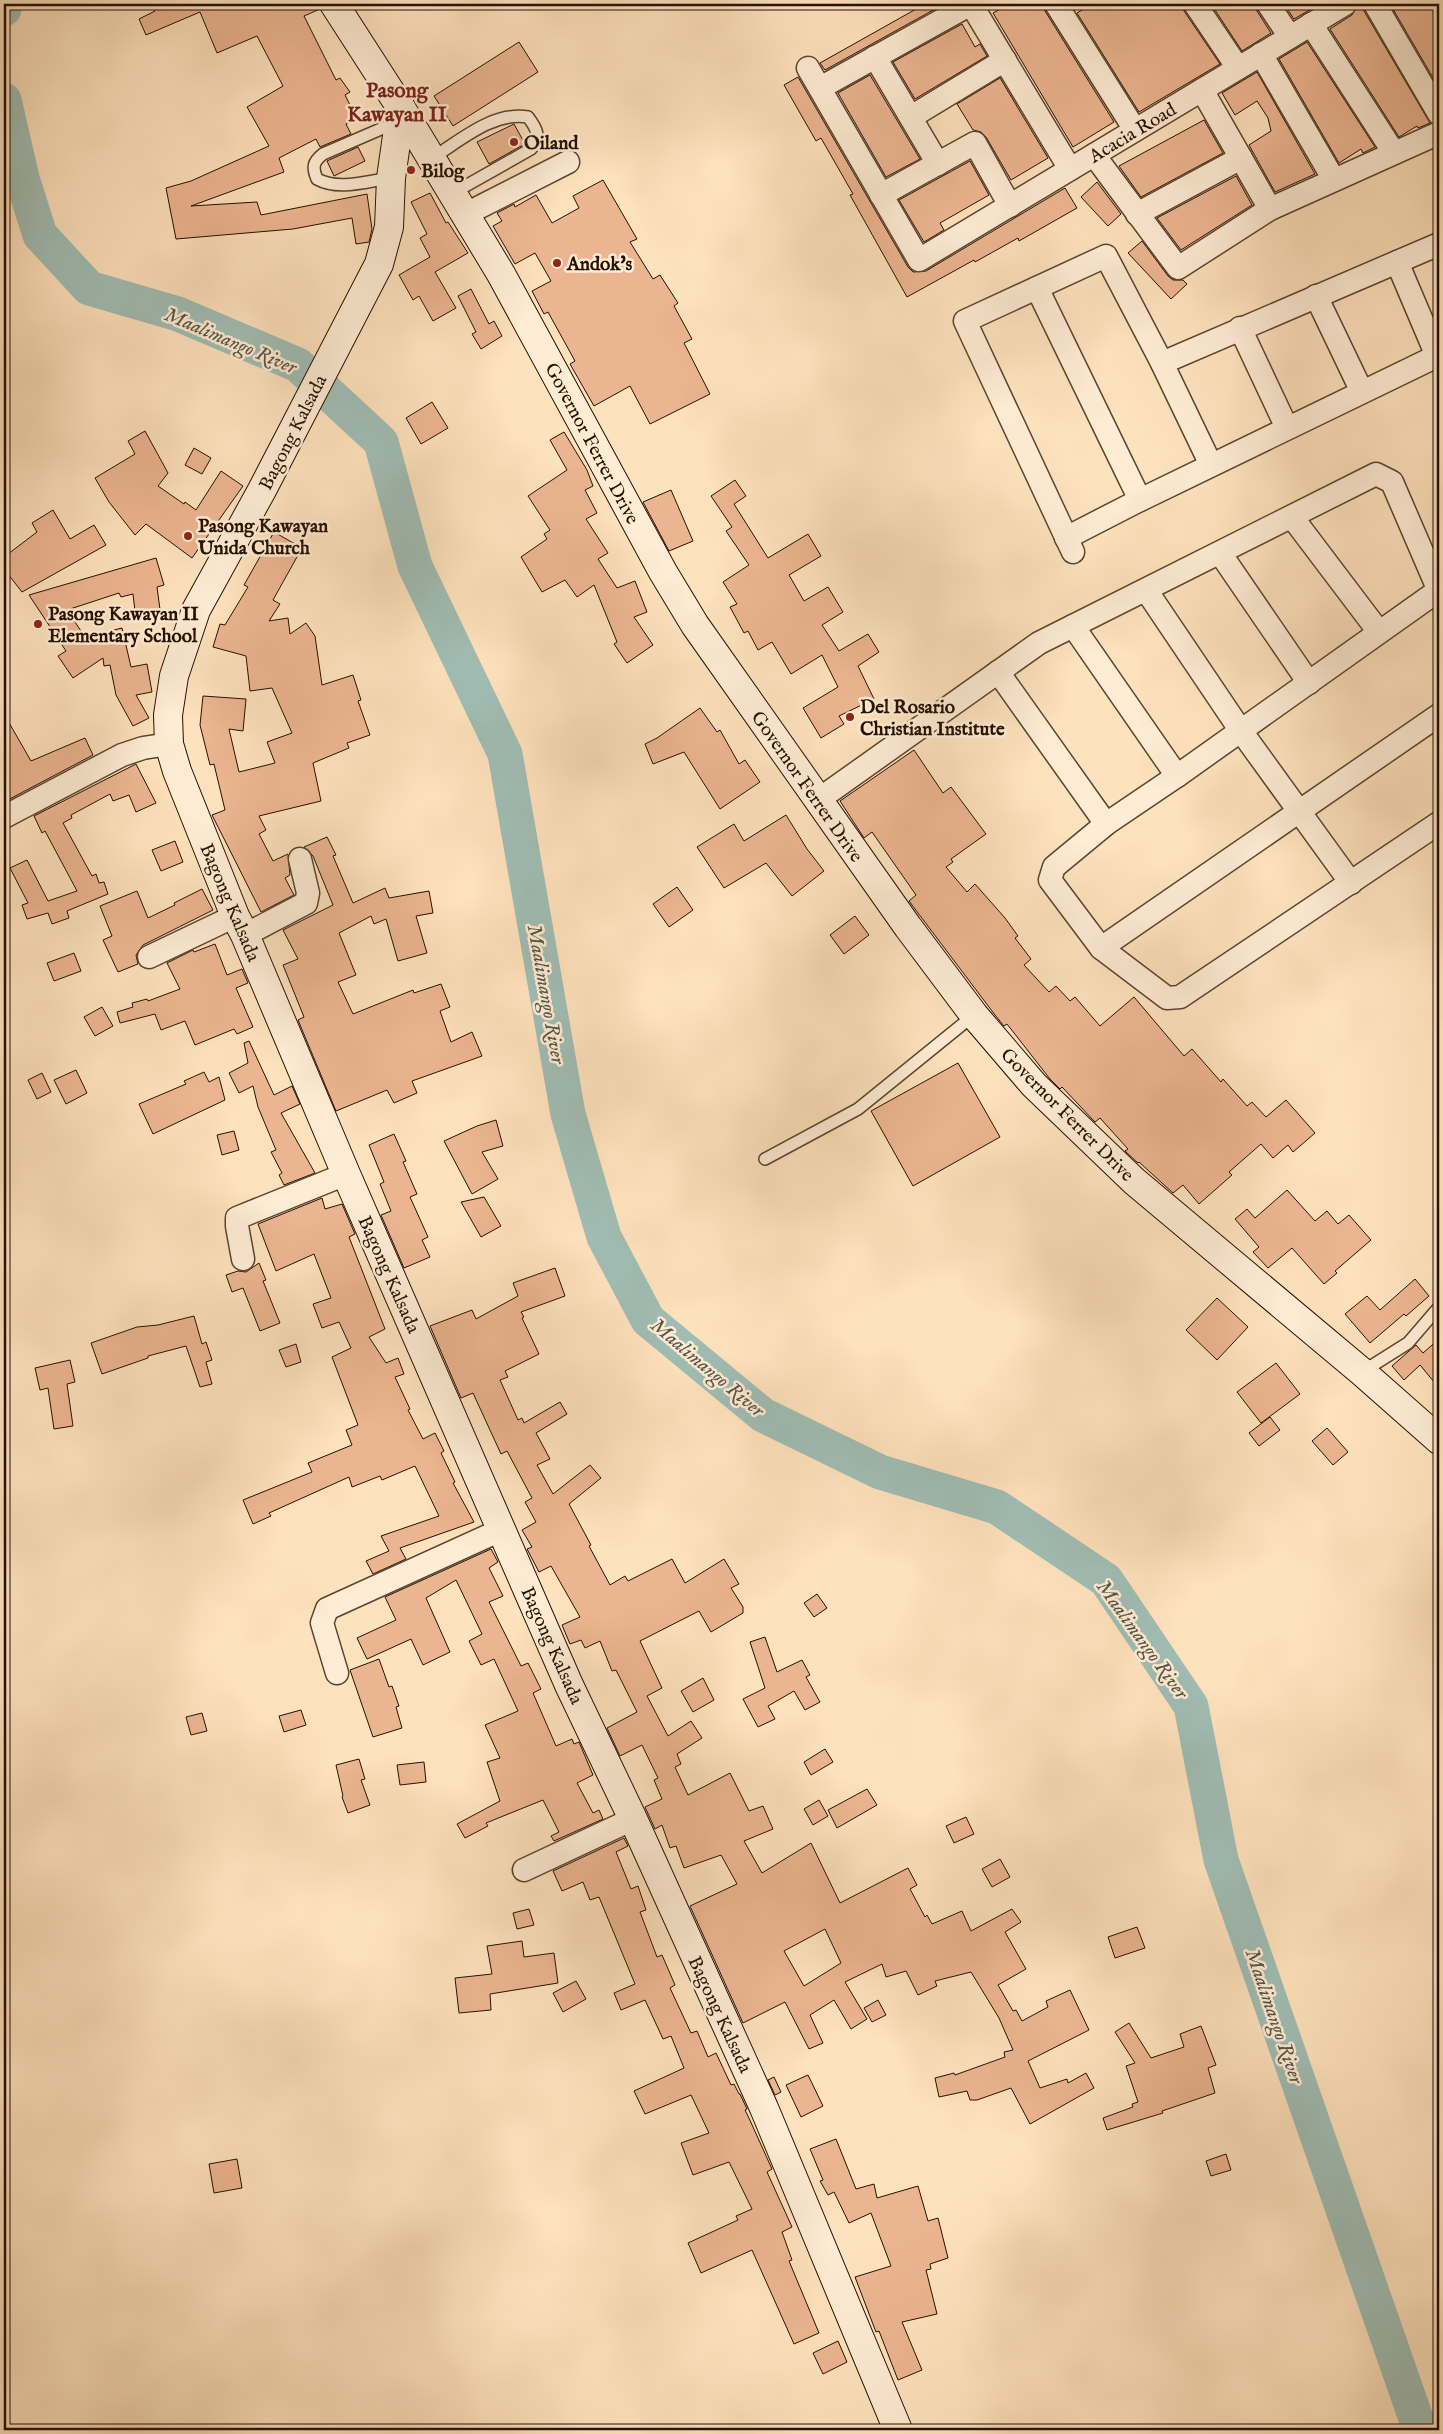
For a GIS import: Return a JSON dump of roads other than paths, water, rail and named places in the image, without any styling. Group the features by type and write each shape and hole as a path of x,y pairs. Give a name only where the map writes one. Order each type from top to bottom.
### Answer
{"street":[{"name":"Governor Ferrer Drive","path":"334,4 400,115 432,158 501,274 668,580 695,625 818,800 974,1015 1034,1085 1134,1181 1362,1372 1439,1440"},
{"path":"820,88 971,4 1070,169"},
{"path":"1056,4 1135,130"},
{"path":"1195,4 1238,68"},
{"path":"1268,4 1290,37"},
{"name":"Acacia Road","path":"882,195 919,260 1343,4"},
{"path":"1375,4 1439,114"},
{"path":"1311,24 1394,153"},
{"path":"1262,54 1334,180"},
{"path":"875,57 938,164"},
{"path":"911,117 1005,60"},
{"path":"808,68 882,195 975,144 1010,206"},
{"path":"1202,90 1270,209"},
{"name":"Bagong Kalsada","path":"400,115 391,178 389,227 379,264 262,490 196,610 174,676 168,715 169,744 177,771 240,926 346,1174 503,1529 569,1685 633,1819 764,2108 898,2430"},
{"path":"1094,155 1178,268 1270,209 1439,133"},
{"path":"1137,214 1241,158"},
{"path":"459,204 568,162"},
{"path":"1162,362 1439,244"},
{"path":"1211,465 1162,362 1106,256 965,321 1070,545 1140,500 1362,392 1438,359 1397,262"},
{"path":"1037,288 1140,500"},
{"path":"1316,296 1362,392"},
{"path":"1240,328 1287,428"},
{"path":"818,800 1039,643 1292,518 1376,474 1392,482 1439,590 1177,776 1106,824 1054,866 1050,880 1101,948 1167,998 1180,998 1439,823"},
{"path":"1292,518 1379,632"},
{"path":"1220,553 1309,683"},
{"path":"1146,590 1240,731 1351,883"},
{"path":"1073,626 1177,776"},
{"path":"998,672 1106,824"},
{"path":"1101,948 1439,715"},
{"path":"4,817 122,755 143,748 169,744"},
{"path":"149,958 306,903 308,893 300,859"},
{"path":"243,1259 237,1218 346,1174"},
{"path":"337,1673 322,1624 327,1609 503,1529"},
{"path":"524,1870 633,1819"}],"lane":[{"path":"391,178 332,185 317,179 313,168 316,160 323,154 400,115"},
{"path":"432,158 496,119 518,115 528,117 537,130 537,141 531,149 459,204"},
{"path":"765,1159 858,1109 974,1015"},
{"path":"1362,1372 1408,1343 1439,1308"}],"waterway":[{"name":"Maalimango River","path":"4,4 4,9"},
{"name":"Maalimango River","path":"4,100 22,178 40,235 89,288 178,314 298,365 381,442 415,566 505,754 568,1114 604,1237 648,1320 763,1415 880,1472 997,1507 1106,1580 1191,1706 1221,1860 1420,2430"}],"place":[{"name":"Oiland","path":"514,142"},
{"name":"Bilog","path":"411,170"},
{"name":"Andok's","path":"557,263"},
{"name":"Pasong Kawayan Unida Church","path":"188,536"},
{"name":"Pasong Kawayan II Elementary School","path":"38,624"},
{"name":"Del Rosario Christian Institute","path":"850,717"}],"district":[{"name":"Pasong Kawayan II","path":"397,102"}]}
